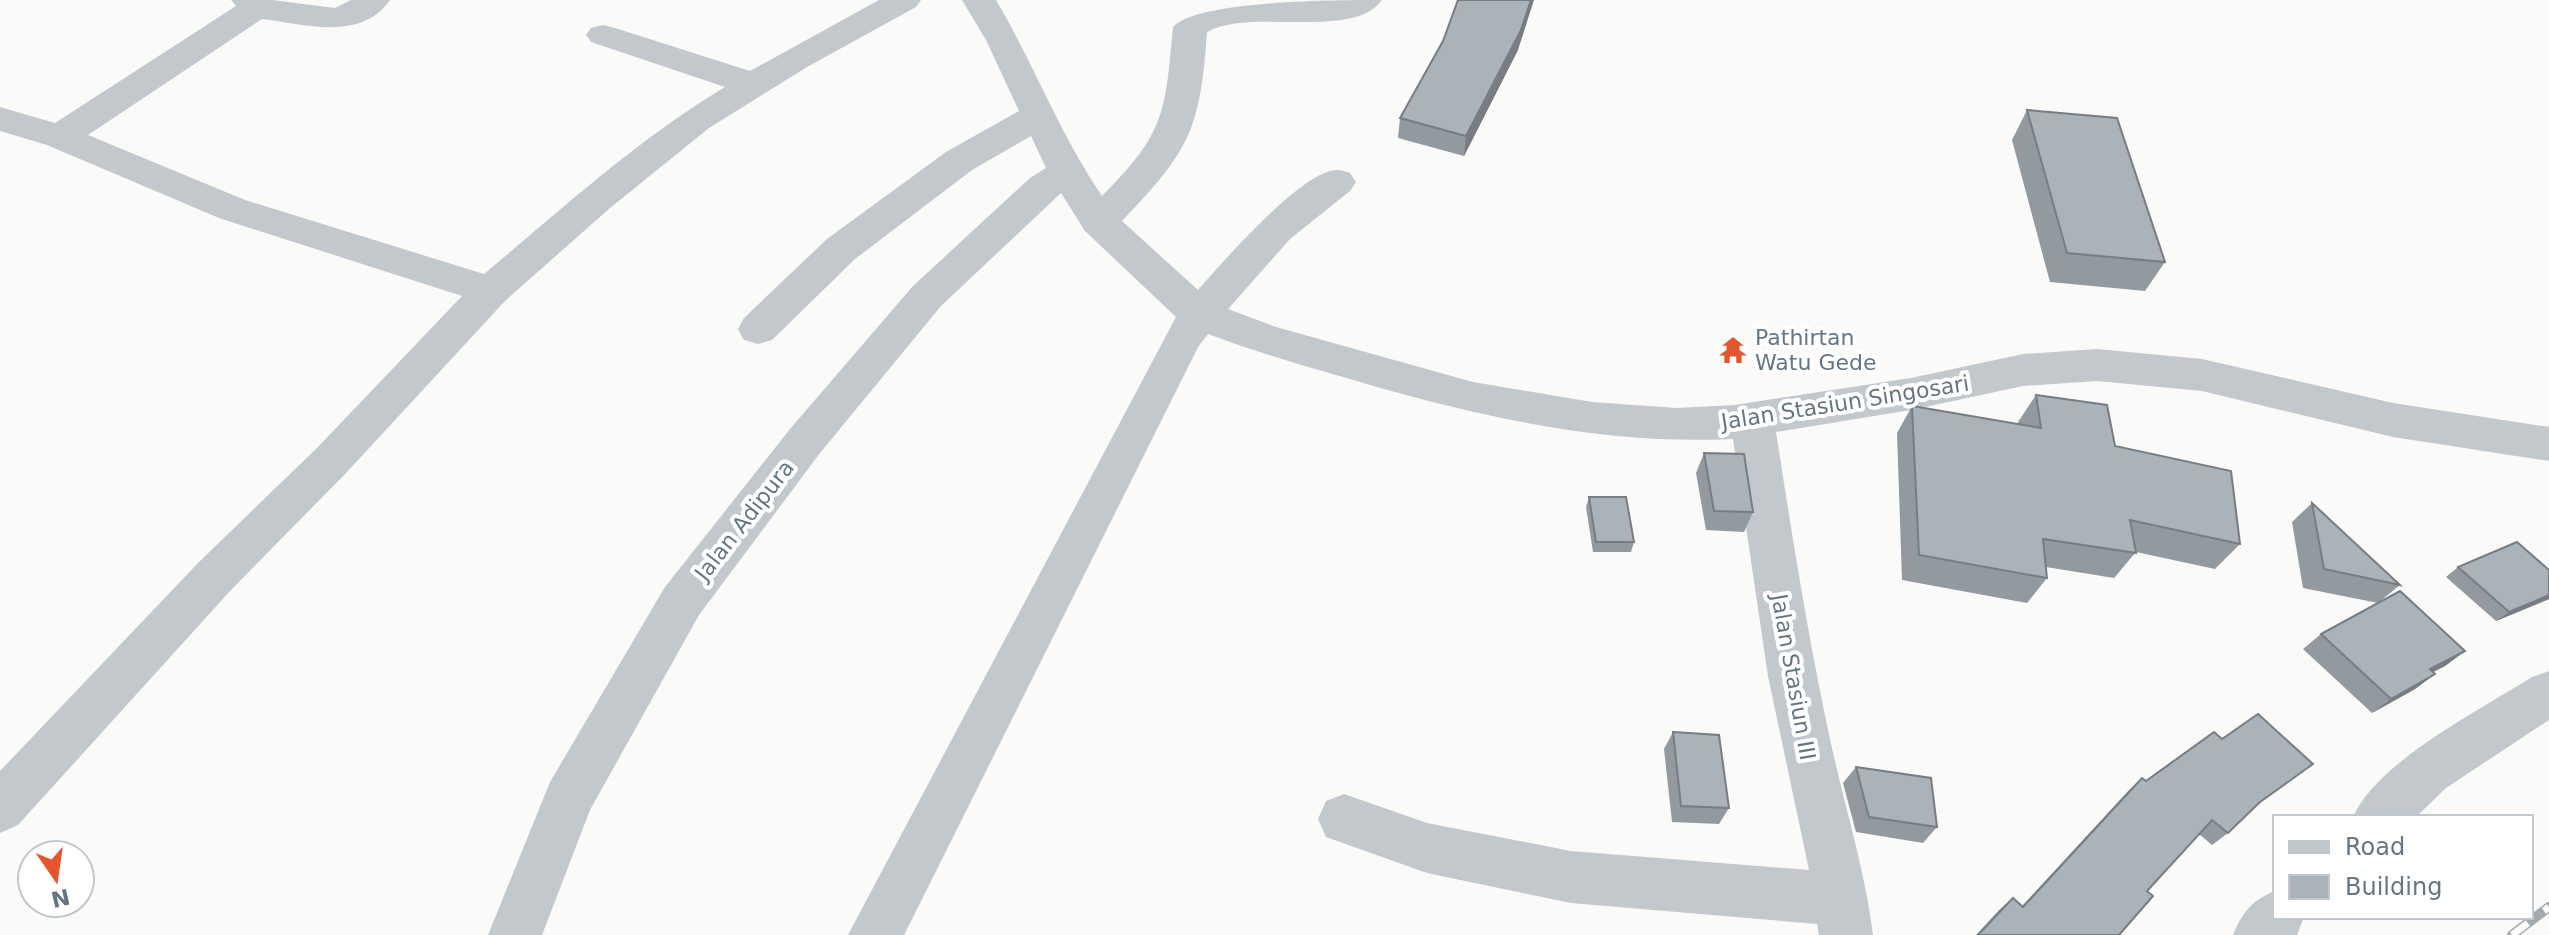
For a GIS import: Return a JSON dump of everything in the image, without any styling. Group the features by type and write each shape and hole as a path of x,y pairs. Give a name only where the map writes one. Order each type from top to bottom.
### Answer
{"street":[{"path":"60,137 252,4 335,18 351,15 373,0"},
{"path":"0,808 215,576 332,460 491,291 597,199 696,120 753,84 904,0"},
{"name":"Jalan Stasiun Singosari","path":"979,0 1003,40 1066,172 1099,222 1198,314 1266,340 1473,398 1592,419 1677,425 1734,422 1911,394 2023,370 2097,365 2202,375 2393,420 2549,444"},
{"path":"1099,222 1145,173 1174,134 1185,93 1190,27 1201,18 1220,13 1284,13 1346,8 1365,0"},
{"path":"603,35 753,84"},
{"path":"758,329 841,249 873,224 959,161 1038,116"},
{"path":"0,119 60,137 232,209 491,291"},
{"name":"Jalan Adipura","path":"515,935 568,799 682,601 805,441 927,296 1043,187 1066,172"},
{"path":"875,935 1198,314 1266,236 1305,202 1337,182"},
{"name":"Jalan Stasiun III","path":"1752,418 1809,763 1845,917"},
{"path":"2381,815 2428,771 2549,693"},
{"path":"1344,819 1427,848 1571,877 1845,917"},
{"path":"2260,935 2275,919"}],"building":[{"path":"1458,0 1531,0 1521,30 1466,136 1400,118 1443,41"},
{"path":"2027,110 2117,118 2165,262 2067,253"},
{"path":"2036,395 2107,405 2115,446 2231,471 2240,544 2130,520 2136,553 2043,539 2047,578 1919,555 1912,406 2041,428"},
{"path":"1704,453 1744,454 1753,512 1714,511"},
{"path":"1589,497 1626,497 1634,542 1596,542"},
{"path":"2312,503 2400,585 2324,569"},
{"path":"2517,542 2549,570 2549,595 2509,612 2458,567"},
{"path":"2400,591 2465,651 2430,669 2435,674 2391,699 2321,634"},
{"path":"2258,714 2313,764 2260,802 2228,833 2212,820 2147,891 2153,896 2119,935 1978,935 2013,898 2023,907 2142,778 2146,781 2214,732 2222,739"},
{"path":"1673,732 1719,735 1729,808 1681,806"},
{"path":"1856,767 1931,778 1937,827 1869,817"}],"railway":[{"path":"2512,935 2549,907"}],"place":[{"name":"Pathirtan Watu Gede","path":"1733,350"}]}
